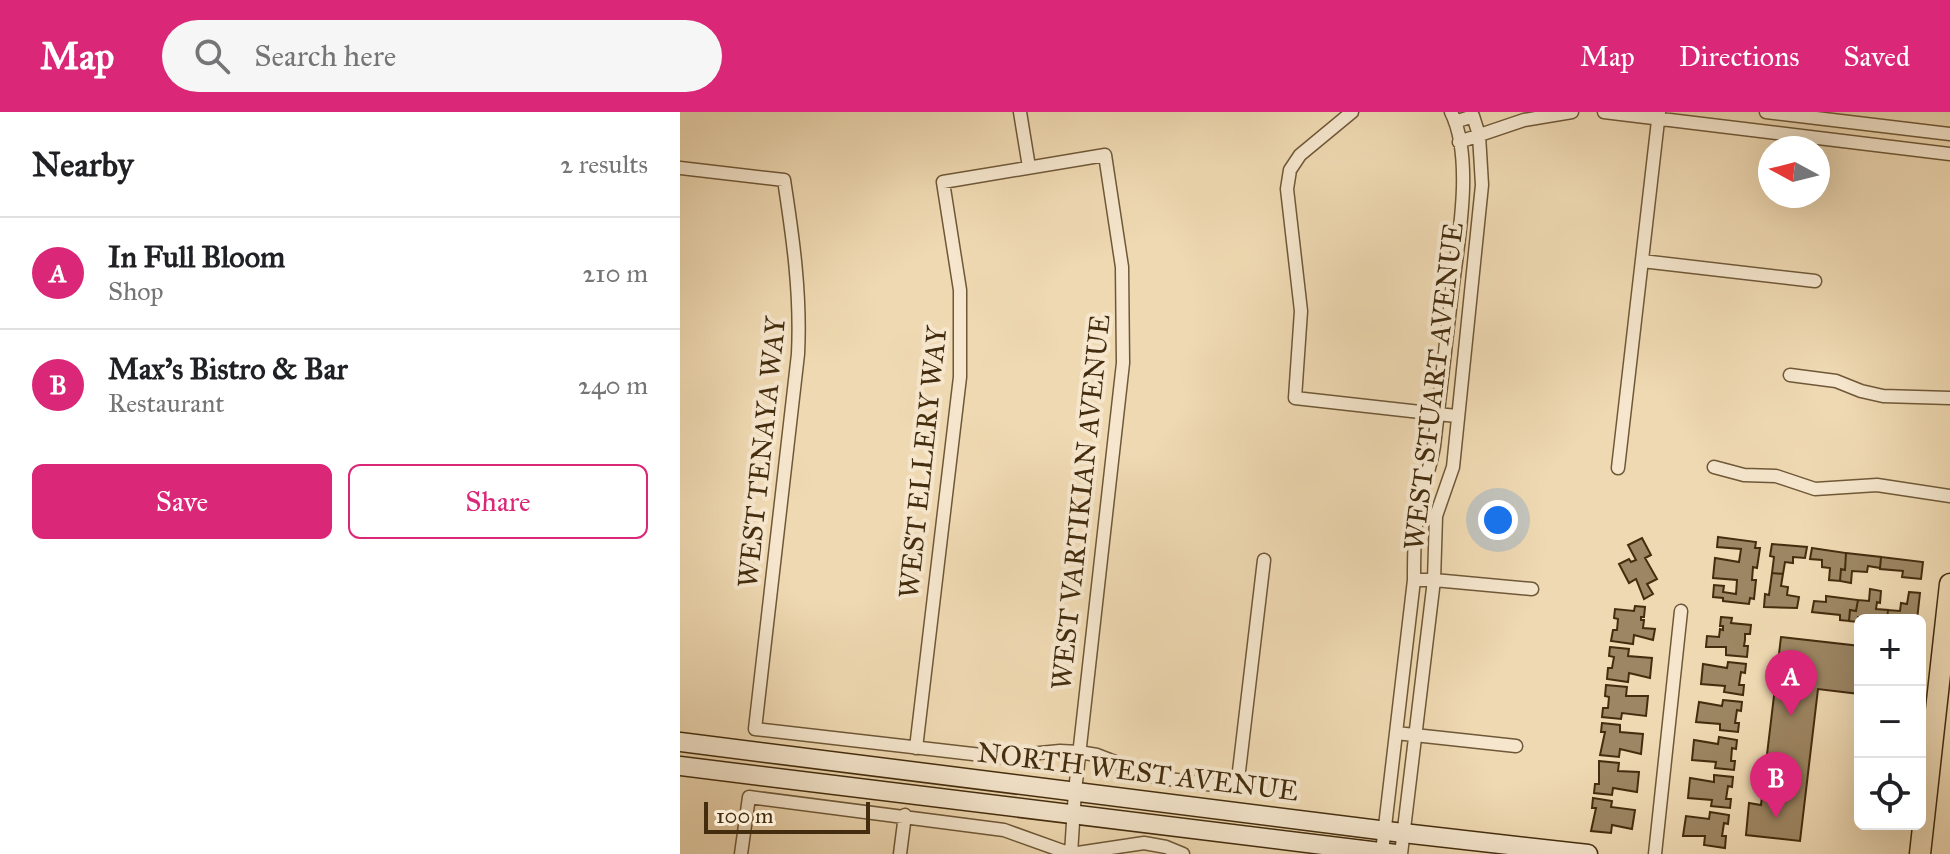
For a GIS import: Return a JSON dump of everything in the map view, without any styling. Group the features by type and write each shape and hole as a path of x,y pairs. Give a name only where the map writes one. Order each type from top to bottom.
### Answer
{"main road":[{"path":"1920,854 1950,584"},
{"name":"NORTH WEST AVENUE","path":"680,742 1588,854"},
{"name":"NORTH WEST AVENUE","path":"680,766 1393,853"}],"street":[{"path":"1020,112 1029,167"},
{"path":"1352,112 1300,155 1290,170 1287,189 1301,311 1295,398 1456,416"},
{"path":"1459,142 1524,120 1572,112"},
{"path":"1604,112 1659,115 1801,136"},
{"path":"1766,112 1830,116 1950,134"},
{"path":"1453,117 1477,113"},
{"name":"WEST STUART AVENUE","path":"1393,853 1394,832 1415,733 1434,580 1436,516 1453,467 1482,185 1477,113"},
{"path":"1618,468 1659,115"},
{"path":"1828,136 1830,116"},
{"name":"WEST STUART AVENUE","path":"1393,853 1396,733 1414,580 1414,535 1429,473 1438,414 1460,227 1463,179 1453,117"},
{"path":"1830,140 1950,154"},
{"name":"WEST VARTIKIAN AVENUE","path":"1029,167 1105,155 1122,267 1123,363 1079,752 1071,854"},
{"name":"WEST ELLERY WAY","path":"916,748 960,363 960,290 943,182 1029,167"},
{"name":"WEST TENAYA WAY","path":"680,168 784,180 799,296 798,354 755,729 916,748"},
{"path":"1642,261 1815,281"},
{"path":"1790,375 1836,381 1883,396 1950,398"},
{"path":"1714,467 1732,474 1787,479 1815,489 1877,485 1950,496"},
{"path":"916,748 999,757 1079,752 1097,755 1154,777 1237,788 1264,560"},
{"path":"1414,580 1532,589"},
{"path":"1655,854 1681,611"},
{"path":"1396,733 1516,746"},
{"path":"741,854 749,797 1004,830 1071,854 1144,843 1183,854"},
{"path":"900,854 905,815"}],"building":[{"path":"1718,537 1756,542 1755,548 1760,548 1757,568 1753,567 1752,580 1756,580 1754,599 1750,598 1749,604 1713,597 1714,585 1724,586 1723,592 1736,594 1737,580 1713,578 1715,558 1739,562 1741,549 1717,547"},
{"path":"1642,538 1651,555 1645,558 1657,579 1647,584 1653,594 1644,599 1636,579 1629,583 1619,564 1629,559 1631,562 1636,560 1628,545"},
{"path":"1772,544 1807,547 1805,558 1793,557 1793,563 1785,562 1783,574 1772,573"},
{"path":"1812,548 1846,553 1845,570 1841,569 1840,581 1829,580 1830,568 1822,567 1822,560 1810,559"},
{"path":"1846,553 1881,557 1880,568 1868,566 1867,572 1852,571 1851,583 1840,581 1841,569 1845,570"},
{"path":"1881,557 1923,562 1921,579 1902,577 1903,571 1880,569"},
{"path":"1772,573 1783,574 1781,586 1788,587 1787,595 1799,597 1797,608 1764,607"},
{"path":"1870,589 1881,591 1876,609 1888,610 1888,614 1854,614 1854,622 1849,621 1850,610 1856,611 1858,600 1869,601"},
{"path":"1909,592 1920,593 1918,614 1888,614 1888,610 1900,611 1901,603 1907,604"},
{"path":"1826,596 1858,600 1856,611 1850,610 1849,621 1840,620 1840,615 1812,612 1814,601 1826,602"},
{"path":"1635,606 1645,607 1641,620 1644,620 1643,628 1655,629 1653,640 1634,635 1633,644 1611,641 1613,630 1617,630 1615,609 1634,611"},
{"path":"1721,617 1732,618 1731,623 1751,625 1750,634 1745,634 1747,657 1726,655 1726,647 1706,647 1707,636 1719,637 1720,629 1723,630"},
{"path":"1781,637 1854,645 1854,693 1818,689 1800,841 1746,835 1749,803 1761,805"},
{"path":"1610,647 1629,649 1628,656 1652,658 1650,678 1629,673 1628,682 1607,679 1614,657 1609,656"},
{"path":"1728,662 1746,664 1739,685 1744,685 1743,695 1724,692 1725,686 1701,684 1703,664 1727,668"},
{"path":"1606,685 1627,687 1626,696 1648,696 1646,716 1622,713 1621,719 1602,717 1603,708 1608,708"},
{"path":"1723,700 1742,702 1735,723 1739,723 1738,732 1720,730 1720,724 1696,722 1699,702 1722,706"},
{"path":"1602,723 1620,725 1620,732 1643,734 1641,754 1620,749 1619,757 1600,755 1605,732 1601,732"},
{"path":"1719,737 1737,740 1736,749 1732,748 1734,770 1715,768 1716,762 1692,760 1694,740 1718,744"},
{"path":"1599,761 1619,763 1618,771 1639,772 1637,792 1613,788 1612,795 1594,793 1595,784 1599,784"},
{"path":"1714,775 1733,777 1726,799 1731,799 1730,808 1711,806 1712,800 1688,798 1690,778 1714,782"},
{"path":"1593,798 1612,801 1611,807 1635,810 1632,829 1612,825 1611,833 1591,831 1596,808 1592,808"},
{"path":"1710,812 1729,815 1722,836 1726,836 1725,848 1704,845 1705,836 1683,836 1686,816 1709,819"}],"place":[{"name":"In Full Bloom","path":"1791,716"},
{"name":"Max's Bistro & Bar","path":"1776,818"}]}
